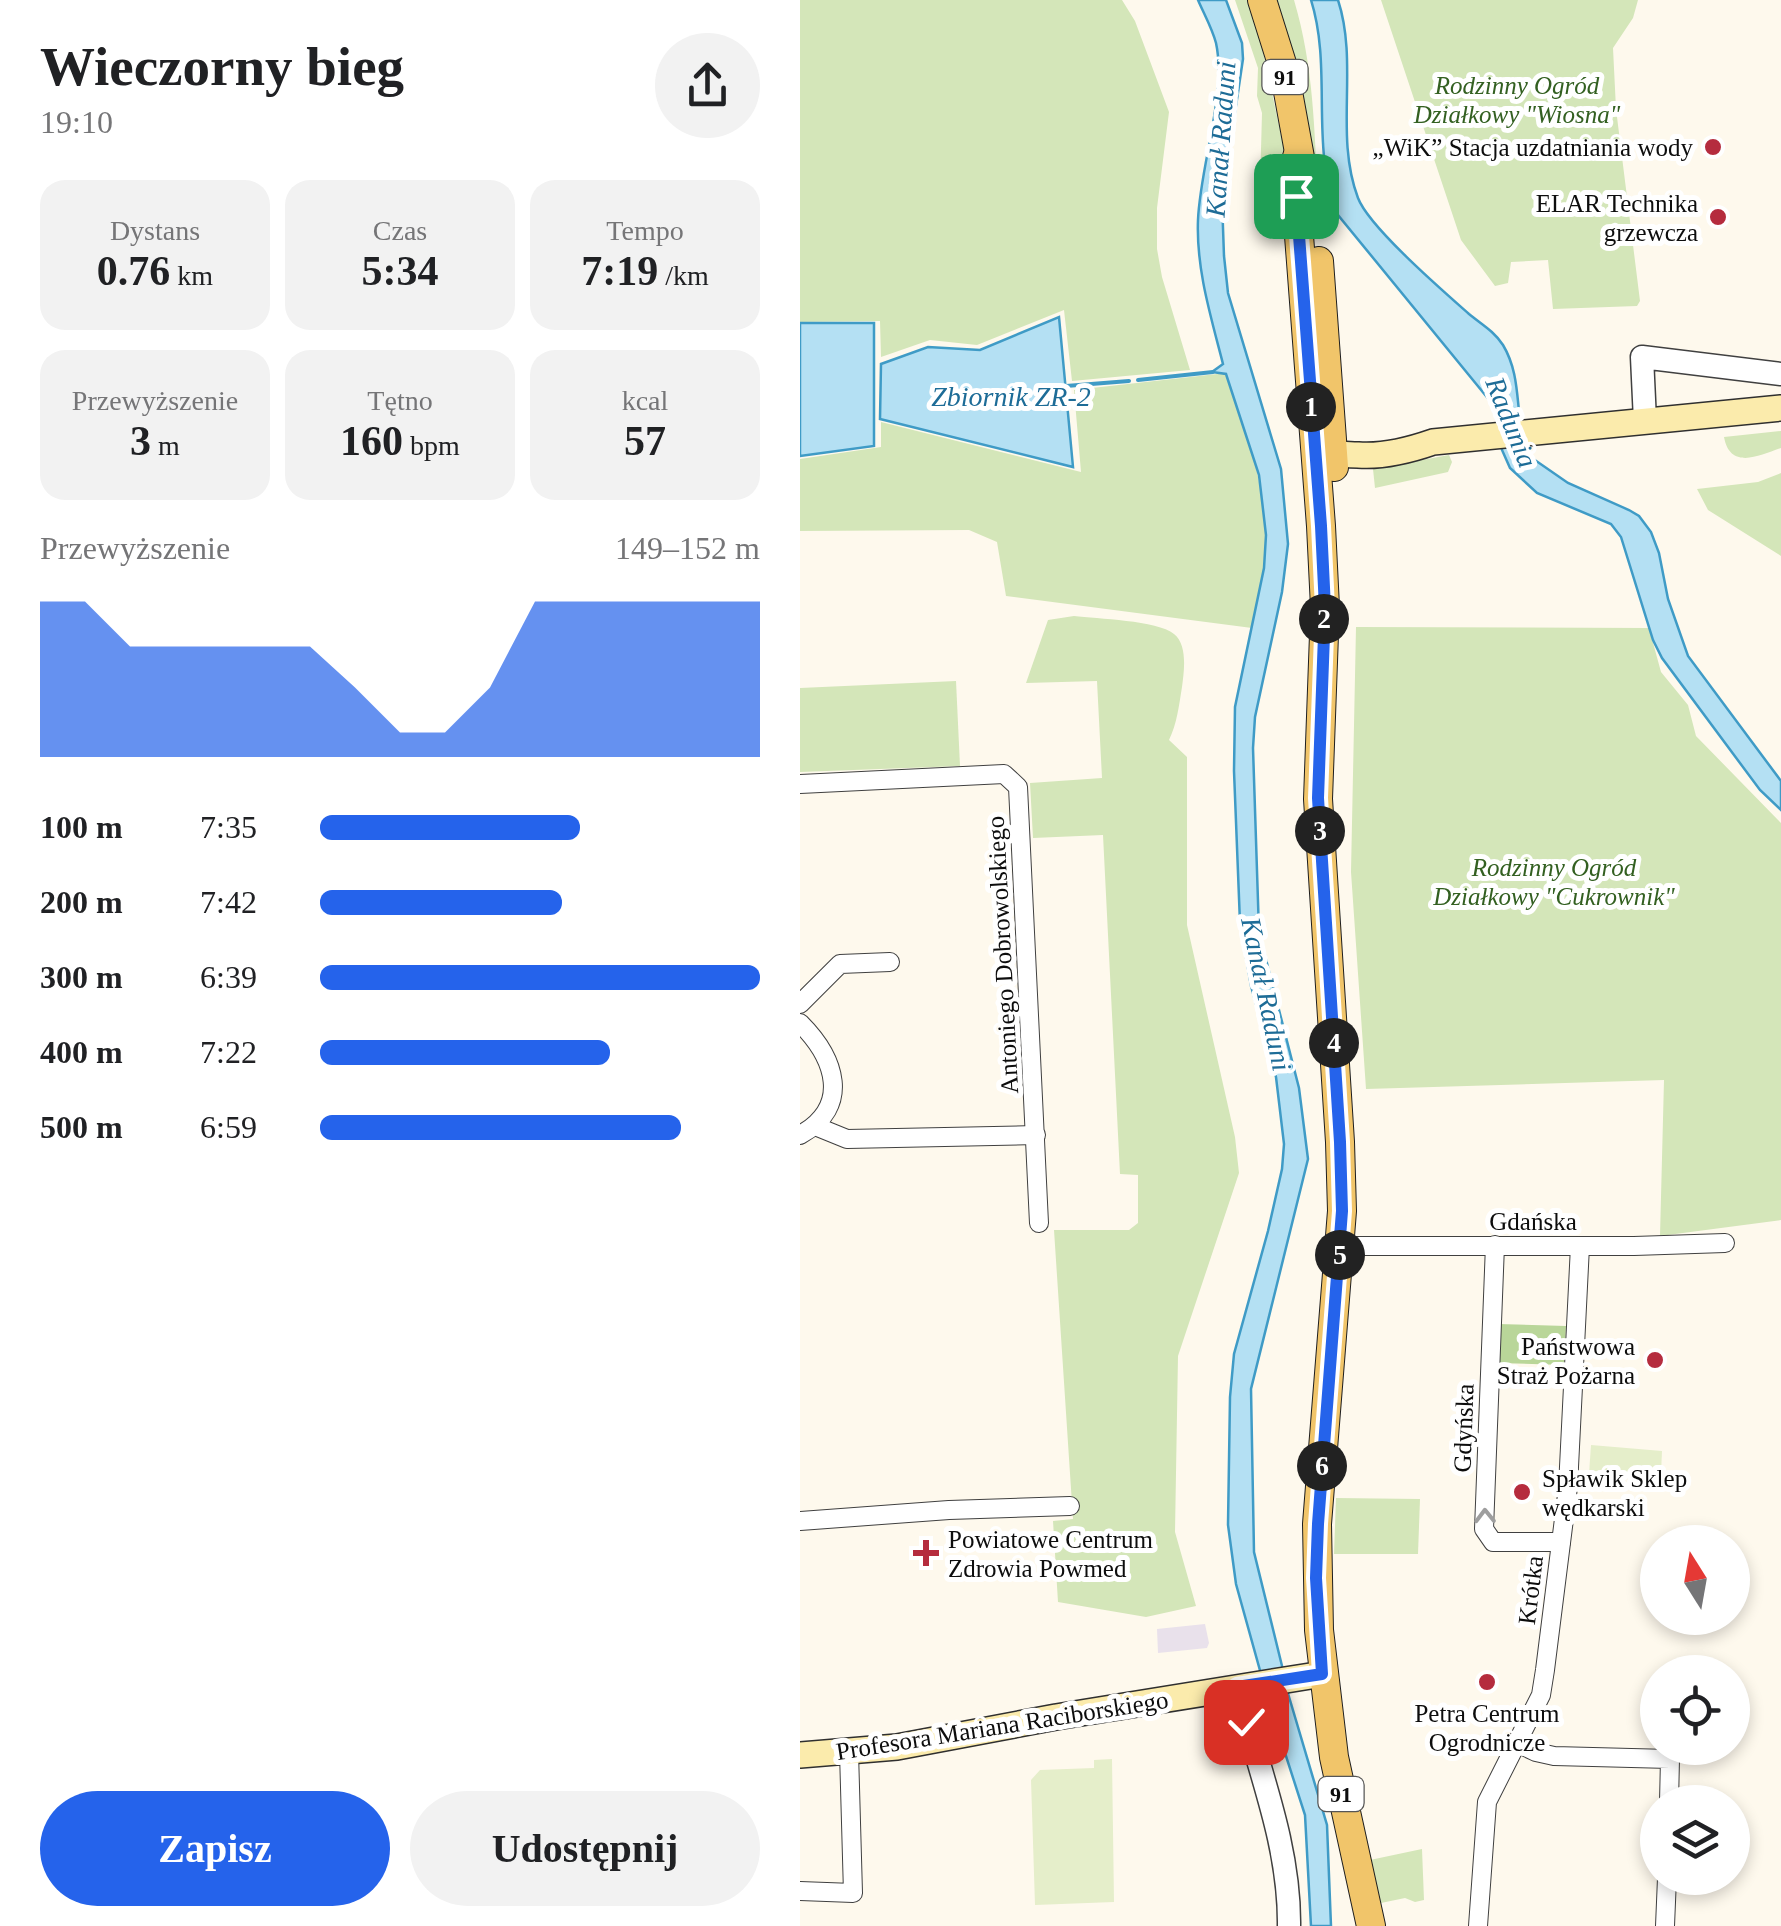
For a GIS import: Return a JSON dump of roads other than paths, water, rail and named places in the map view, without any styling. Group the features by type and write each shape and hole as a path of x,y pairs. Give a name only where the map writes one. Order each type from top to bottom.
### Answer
{"main road":[{"name":"91","path":"1262,0 1284,70 1297,157 1315,227 1335,448 1336,532 1325,608 1318,798 1340,1142 1340,1246 1316,1578 1322,1674 1347,1830 1371,1926"},
{"name":"91","path":"1297,157 1297,212 1335,448"},
{"path":"1335,448 1360,456 1406,451 1434,442 1781,408"},
{"name":"Profesora Mariana Raciborskiego","path":"800,1755 960,1737 1056,1717 1322,1674"}],"street":[{"path":"1645,421 1642,357 1781,374"},
{"name":"Antoniego Dobrowolskiego","path":"800,784 1004,774 1018,786 1039,1224"},
{"path":"800,1004 840,964 890,962"},
{"path":"800,1023 822,1047 833,1078 827,1109 808,1130"},
{"path":"808,1130 847,1138 1036,1135"},
{"name":"Gdańska","path":"1340,1246 1725,1243"},
{"name":"Gdyńska","path":"1495,1245 1484,1529 1492,1542 1561,1542"},
{"name":"Krótka","path":"1478,1926 1488,1802 1541,1695 1575,1397 1580,1246"},
{"path":"800,1522 949,1510 1070,1506"},
{"path":"1248,1686 1287,1888 1289,1926"},
{"path":"1519,1744 1554,1756 1670,1758 1669,1785"},
{"path":"800,1891 853,1893 849,1752"},
{"path":"1665,1926 1666,1895"}],"water":[{"name":"Kanał Raduni","path":"1198,0 1226,0 1242,43 1243,59 1222,200 1224,256 1228,293 1281,469 1288,544 1282,592 1255,717 1253,748 1259,932 1299,1088 1308,1159 1251,1389 1254,1552 1283,1670 1261,1674 1236,1584 1228,1525 1234,1354 1268,1231 1284,1144 1276,1077 1251,986 1240,923 1234,771 1235,707 1264,568 1266,535 1259,475 1226,374 1212,372 1223,364 1202,275 1198,220 1216,107 1218,63 1216,43"},
{"name":"Radunia","path":"1311,0 1338,0 1344,24 1348,149 1358,198 1376,225 1408,258 1503,345 1514,372 1529,456 1568,483 1639,516 1651,532 1688,656 1781,781 1781,810 1760,790 1662,658 1621,537 1611,524 1537,493 1510,468 1502,450 1495,407 1338,215 1325,162 1320,53"},
{"name":"Zbiornik ZR-2","path":"1059,317 1073,467 880,419 881,364 928,347 980,350"},
{"name":"Zbiornik ZR-2","path":"800,323 874,323 874,446 800,456"},
{"path":"1287,1690 1327,1825 1331,1926 1311,1926 1305,1815 1266,1694"}],"waterway":[{"path":"1138,380 1213,372"},
{"path":"1066,386 1129,381"}],"place":[{"name":"„WiK” Stacja uzdatniania wody","path":"1713,147"},
{"name":"ELAR Technika grzewcza","path":"1718,217"},
{"name":"Państwowa Straż Pożarna","path":"1655,1360"},
{"name":"Spławik Sklep wędkarski","path":"1522,1492"},
{"name":"Powiatowe Centrum Zdrowia Powmed","path":"926,1553"},
{"name":"Petra Centrum Ogrodnicze","path":"1487,1682"}],"park label":[{"name":"Rodzinny Ogród Działkowy \"Wiosna\"","path":"1517,100"},
{"name":"Rodzinny Ogród Działkowy \"Cukrownik\"","path":"1554,882"}]}
